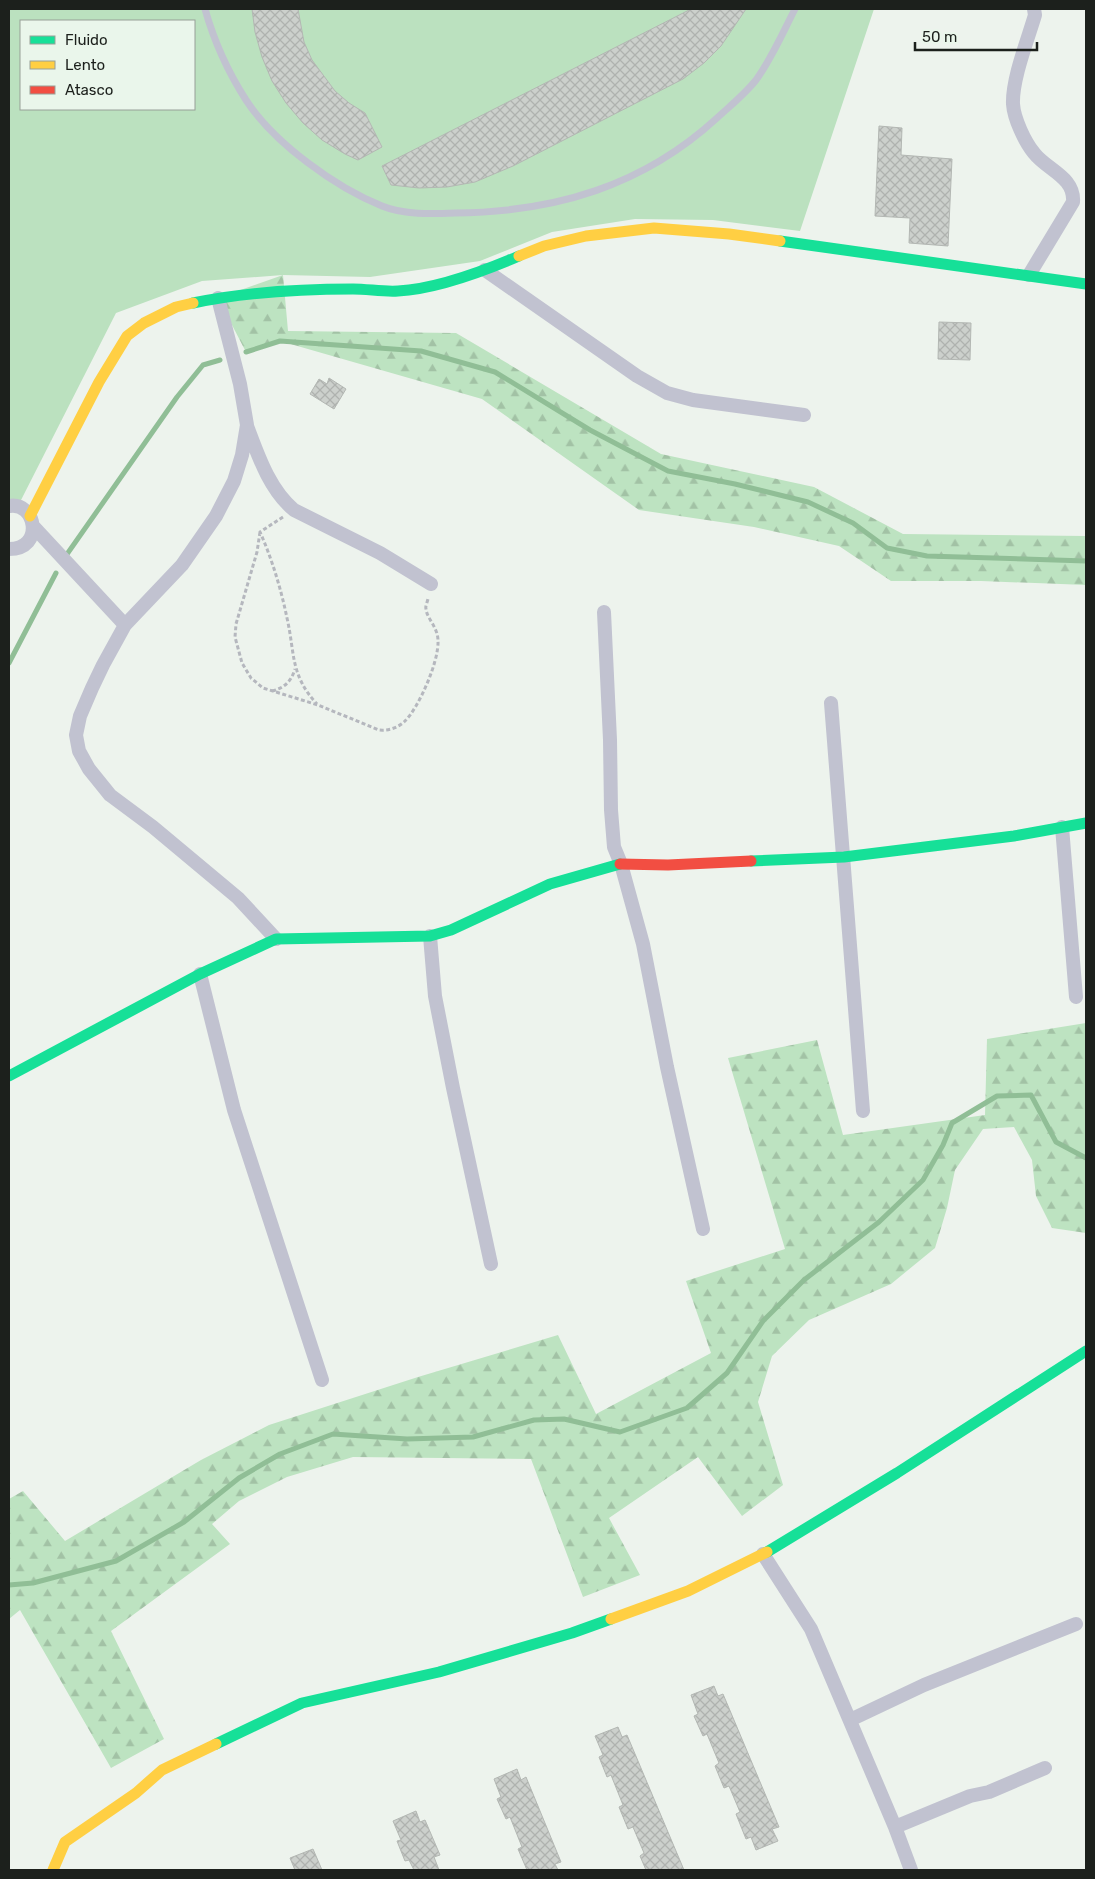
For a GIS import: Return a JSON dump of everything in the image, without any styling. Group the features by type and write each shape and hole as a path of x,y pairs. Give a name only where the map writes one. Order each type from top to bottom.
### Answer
{"street":[{"path":"1029,275 1073,202 1074,194 1069,183 1034,154 1018,125 1014,104 1016,82 1035,14 1034,9"},
{"path":"9,549 19,548 27,543 32,535 32,521 99,382 127,336 144,323 176,307 218,298 262,292 353,289 398,291 422,288 485,270 544,246 602,234 654,228 729,234 1086,284"},
{"path":"485,270 637,376 667,393 693,400 804,416"},
{"path":"218,298 240,384 247,425 261,462 284,502 294,510 380,553 431,584"},
{"path":"247,425 242,455 234,481 216,516 182,565 125,625 103,665 80,716 76,735 79,751 99,783 110,795 160,833 238,898 276,939"},
{"path":"10,503 24,510 125,625"},
{"path":"604,612 614,847 621,864 643,944 667,1067 703,1229"},
{"path":"831,703 862,1111"},
{"path":"9,1076 200,974 276,939 352,936 430,936 451,930 550,884 621,864 668,865 844,857 1014,836 1086,823"},
{"path":"1062,827 1076,997"},
{"path":"430,936 435,996 491,1264"},
{"path":"200,974 234,1110 322,1380"},
{"path":"54,1870 65,1842 136,1793 162,1770 302,1703 439,1672 572,1632 688,1591 763,1554 897,1473 1086,1351"},
{"path":"763,1554 811,1629 895,1827 911,1870"},
{"path":"850,1720 924,1685 1076,1624"},
{"path":"895,1827 970,1796 990,1792 1045,1768"}],"lane":[{"path":"205,9 212,34 227,67 246,101 264,123 312,166 340,185 383,207 424,214 483,213 558,202 600,190 659,163 702,132 734,103 755,80 795,9"}],"path":[{"path":"294,510 260,532 257,552 239,610 235,637 242,662 251,678 263,688 318,705 379,730 387,730 404,722 417,704 437,653 438,636 426,609 431,584"},
{"path":"260,532 285,610 295,668 302,684 318,705"},
{"path":"272,691 281,688 289,682 295,668"}],"green space":[{"path":"9,9 874,9 800,231 713,220 635,219 552,232 480,261 370,277 283,275 202,281 116,313 19,504 9,510"},
{"path":"283,275 288,331 456,333 661,454 814,487 903,534 1086,536 1086,585 981,581 891,581 839,546 754,527 639,510 482,399 280,341 246,352 218,298"},
{"path":"1086,1023 1086,1233 1052,1228 1036,1196 1032,1160 1014,1127 983,1129 955,1170 947,1208 935,1248 891,1284 809,1320 772,1356 758,1402 783,1485 742,1516 698,1457 609,1518 640,1575 583,1597 531,1459 353,1457 287,1477 239,1501 212,1524 230,1544 111,1631 164,1739 111,1768 20,1610 9,1619 9,1499 23,1491 65,1541 201,1460 269,1425 418,1377 558,1335 596,1414 711,1353 686,1281 785,1249 728,1058 817,1040 843,1135 985,1115 987,1039"}],"building":[{"path":"252,9 298,9 304,42 312,60 335,91 365,113 382,147 358,160 322,140 303,123 286,103 272,81 262,57 255,32"},
{"path":"691,9 746,9 721,46 704,63 683,79 513,166 475,182 447,187 419,188 391,185 382,166"},
{"path":"879,126 902,128 901,155 952,159 948,246 909,243 910,218 875,216"},
{"path":"939,322 971,323 970,360 938,359"},
{"path":"329,378 346,389 334,409 310,394 319,379 327,384"},
{"path":"714,1686 718,1696 723,1694 779,1827 772,1829 778,1841 756,1850 751,1837 746,1839 736,1814 740,1812 729,1786 724,1788 715,1766 719,1763 707,1734 703,1736 694,1716 698,1714 691,1695"},
{"path":"618,1727 622,1737 627,1735 684,1870 646,1870 640,1856 644,1853 633,1827 628,1829 619,1807 623,1805 611,1775 607,1777 599,1757 603,1755 595,1736"},
{"path":"517,1769 521,1780 526,1777 561,1862 555,1864 558,1870 527,1870 518,1849 522,1847 510,1817 506,1819 497,1799 501,1797 494,1779"},
{"path":"416,1811 420,1822 425,1820 440,1855 434,1857 439,1870 414,1870 409,1860 405,1861 397,1841 401,1840 393,1821"},
{"path":"313,1849 322,1870 295,1870 290,1858"}],"waterway":[{"path":"246,352 280,341 421,351 495,372 590,430 668,471 735,484 808,502 853,523 887,548 927,556 1086,561"},
{"path":"65,557 177,397 203,365 220,360"},
{"path":"9,663 56,573"},
{"path":"9,1585 33,1583 116,1561 184,1522 239,1478 280,1454 333,1434 407,1439 473,1437 534,1420 564,1419 620,1432 687,1408 727,1373 763,1321 804,1280 879,1222 923,1180 943,1145 952,1123 997,1096 1031,1095 1056,1142 1086,1158"}],"traffic: fast":[{"path":"780,241 1086,284"},
{"path":"193,303 232,296 292,291 413,290 460,278 519,256"},
{"path":"751,861 844,857 1014,836 1086,823"},
{"path":"9,1076 200,974 276,939 430,936 451,930 550,884 620,864"},
{"path":"767,1552 897,1473 1086,1351"},
{"path":"216,1744 302,1703 439,1672 572,1633 611,1619"}],"traffic: slow":[{"path":"519,256 544,246 586,236 654,228 729,234 780,241"},
{"path":"30,516 99,382 127,336 144,323 176,307 193,303"},
{"path":"611,1619 688,1591 767,1552"},
{"path":"53,1870 65,1842 136,1793 162,1770 216,1744"}],"traffic: jam":[{"path":"620,864 668,865 751,861"}]}
